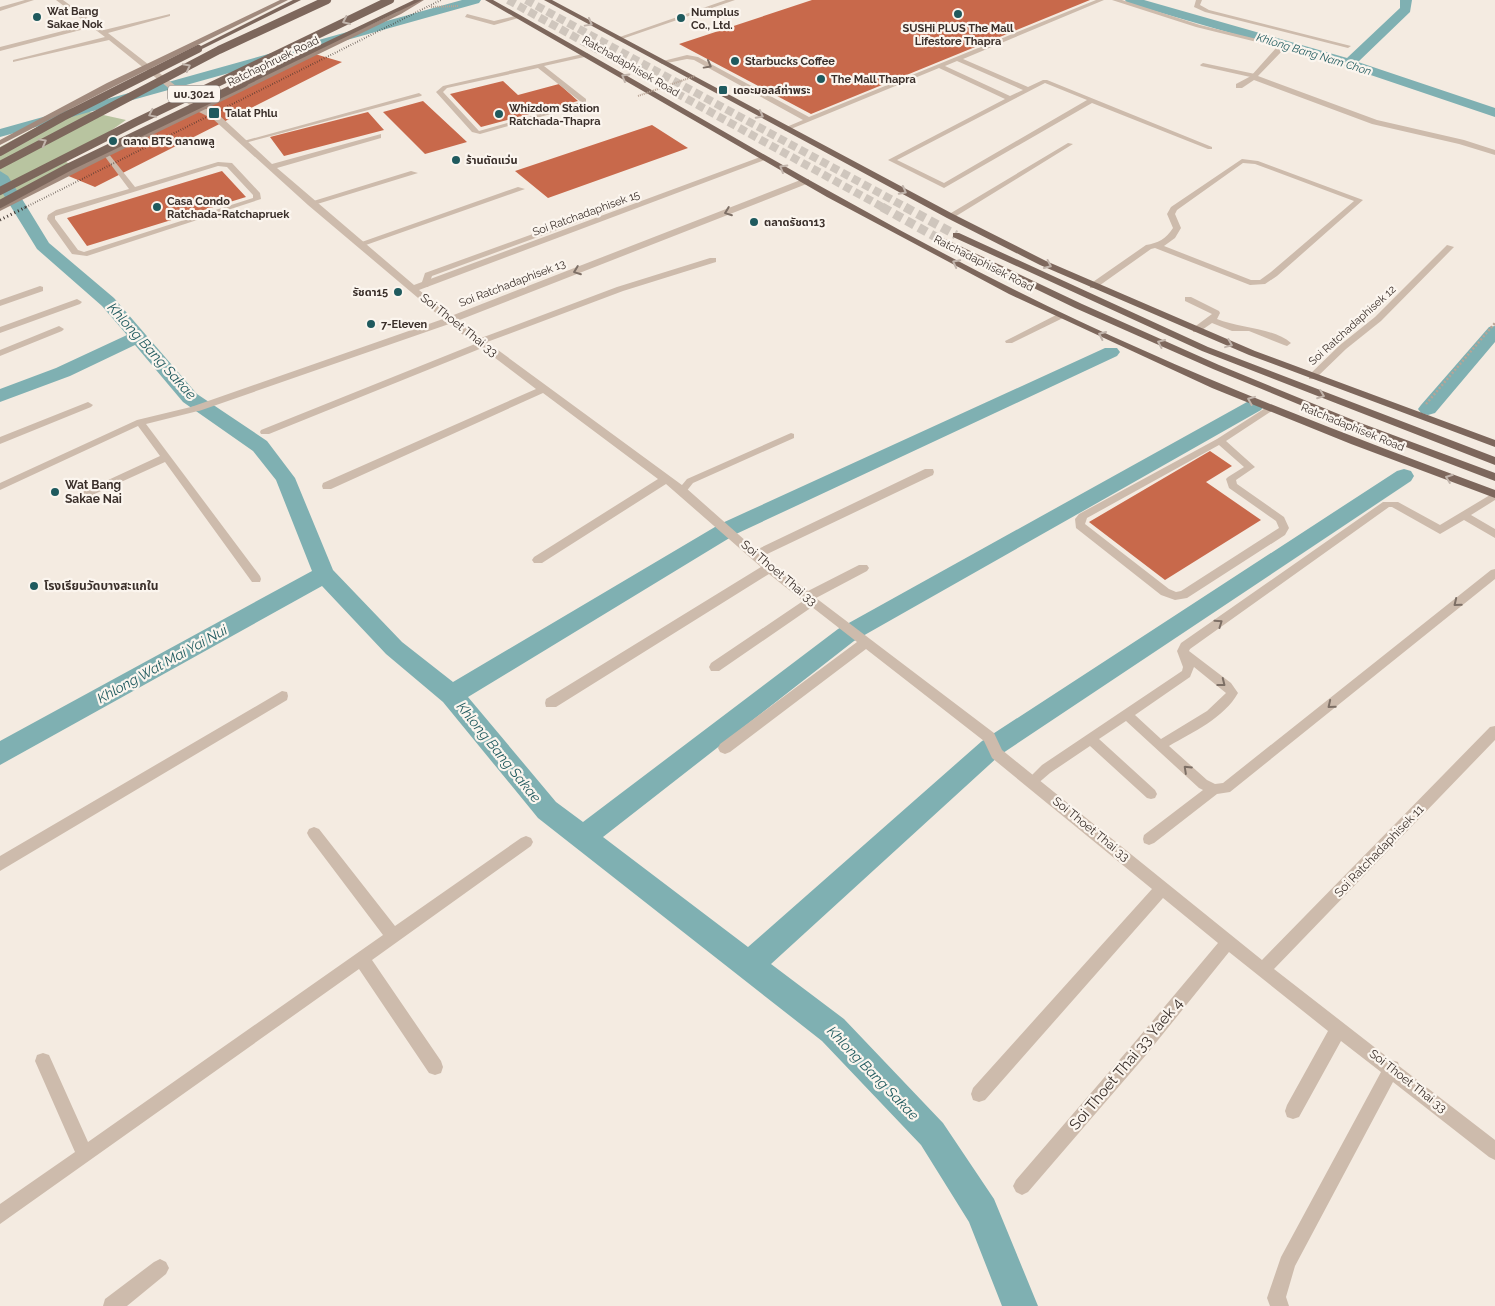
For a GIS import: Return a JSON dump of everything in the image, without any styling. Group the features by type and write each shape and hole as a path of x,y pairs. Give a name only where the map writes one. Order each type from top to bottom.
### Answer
{"main road":[{"path":"0,143 147,67 284,0"},
{"path":"0,152 62,117 298,0"},
{"name":"นบ.3021","path":"0,165 219,50 327,0"},
{"name":"Ratchaphruek Road","path":"0,191 136,122 390,0"},
{"path":"2,206 69,167 244,82 420,0"},
{"name":"Ratchaphruek Road","path":"2,206 399,13 420,0"},
{"name":"Ratchadaphisek Road","path":"488,0 946,259 1060,316 1270,408 1400,460 1495,494"},
{"name":"Ratchadaphisek Road","path":"546,0 950,216 1093,286 1312,377 1495,444"},
{"path":"956,235 1205,349 1495,461"},
{"path":"943,241 1019,279 1184,353 1286,396 1495,477"}],"street":[{"name":"Soi Thoet Thai 33","path":"59,0 104,32 200,109 216,117 311,203 450,320 682,491 769,568 989,737 997,754 1228,942 1392,1068 1495,1151"},
{"path":"617,38 732,0"},
{"path":"1115,0 1198,26 1279,46 1281,49 1254,77 1239,86"},
{"path":"1199,0 1196,6 1207,11 1348,46"},
{"path":"104,32 168,15"},
{"path":"15,62 111,38"},
{"path":"1254,77 1374,122 1460,142 1495,153"},
{"path":"270,167 378,136"},
{"name":"Soi Ratchadaphisek 15","path":"413,289 766,158"},
{"name":"Soi Ratchadaphisek 13","path":"195,409 450,320 806,181"},
{"name":"Soi Ratchadaphisek 12","path":"1312,377 1343,347 1378,319 1450,247"},
{"path":"265,432 481,343 620,289 713,260"},
{"path":"0,303 40,289"},
{"path":"0,330 77,302"},
{"path":"0,353 59,329"},
{"path":"327,486 544,389"},
{"path":"755,555 929,472"},
{"path":"538,560 666,479"},
{"path":"551,703 769,568"},
{"path":"715,667 810,599 863,568"},
{"path":"725,748 866,642"},
{"path":"0,864 282,696"},
{"name":"Soi Ratchadaphisek 11","path":"1263,970 1495,731"},
{"path":"314,834 393,936"},
{"path":"0,1215 526,842"},
{"path":"979,1094 1162,888"},
{"name":"Soi Thoet Thai 33 Yaek 4","path":"1022,1186 1140,1049 1228,942"},
{"path":"361,958 435,1067"},
{"path":"1293,1111 1339,1028"},
{"path":"43,1061 85,1155"},
{"path":"1280,1306 1276,1298 1287,1263 1392,1068"},
{"path":"112,1306 160,1268"}],"lane":[{"path":"0,9 31,0"},
{"path":"786,129 1101,0"},
{"path":"467,16 494,23 519,17"},
{"path":"0,49 94,25"},
{"path":"541,67 584,100 584,103 478,133 474,131 440,93 445,88 587,55"},
{"path":"662,62 686,57 696,58 809,120"},
{"path":"958,59 1026,89"},
{"path":"1204,65 1254,77"},
{"path":"938,66 1009,98"},
{"path":"1092,100 944,186 892,160 1026,89 1045,81 1092,100 1210,148"},
{"path":"243,142 418,96"},
{"path":"950,216 1070,144"},
{"path":"106,154 133,190"},
{"path":"1093,286 1149,247 1159,246 1246,282 1260,283 1274,274 1359,200 1256,162 1244,160 1174,208 1171,214 1178,228 1172,236 1159,246"},
{"path":"225,164 229,165 258,197 253,201 87,254 75,252 51,219 52,215 59,212 133,190 225,164"},
{"path":"311,203 414,173"},
{"path":"360,244 521,189"},
{"path":"425,284 428,275 602,212"},
{"path":"1188,300 1216,313 1215,317 1196,330"},
{"path":"1009,341 1060,316"},
{"path":"1211,320 1232,328 1250,328 1287,343"},
{"path":"0,441 88,405"},
{"path":"1220,440 1250,467 1230,479 1232,486 1282,521 1284,528 1281,532 1183,595 1175,596 1165,592 1080,525 1080,519 1083,516 1220,440 1270,408"},
{"path":"2,483 140,422 195,409"},
{"path":"140,422 256,579"},
{"path":"682,491 690,481 791,436"},
{"path":"84,496 165,458"},
{"path":"1032,781 1046,769 1186,674 1189,667 1182,649 1185,646 1389,503 1439,530 1495,494"},
{"path":"1464,515 1495,534"},
{"path":"1127,715 1203,784 1214,790 1222,790 1230,786 1495,573"},
{"path":"1161,745 1214,711 1228,700 1232,692 1227,686 1184,653"},
{"path":"1090,739 1151,794"},
{"path":"1149,838 1214,790"}],"path":[{"path":"638,96 695,76"},
{"path":"1416,416 1495,323"}],"green space":[{"path":"72,108 126,120 66,162 76,167 0,205 0,147"}],"building":[{"name":"The Mall Thapra","path":"812,0 1090,0 811,114 679,44"},
{"path":"315,54 342,62 95,187 66,175"},
{"name":"Whizdom Station Ratchada-Thapra","path":"503,81 518,95 559,84 578,101 481,127 450,94"},
{"path":"423,101 467,142 425,154 383,112"},
{"path":"368,112 384,130 284,156 270,137"},
{"path":"652,125 688,148 548,198 515,171"},
{"name":"Casa Condo Ratchada-Ratchapruek","path":"222,171 246,197 87,246 67,218"},
{"path":"1210,451 1232,466 1206,482 1261,520 1165,580 1089,522"}],"waterway":[{"path":"0,133 475,0"},
{"name":"Khlong Bang Nam Chon","path":"1131,0 1349,63"},
{"path":"1349,63 1406,9 1406,0"},
{"name":"Khlong Bang Nam Chon","path":"1349,63 1495,113"},
{"name":"Khlong Bang Sakae","path":"0,176 43,246 108,302 190,398 260,446 285,478 324,574"},
{"path":"1428,409 1495,331"},
{"path":"0,396 63,372 137,337"},
{"path":"452,695 728,529 1111,352"},
{"path":"583,837 846,635 1254,406"},
{"path":"749,965 991,748 1404,476"},
{"name":"Khlong Wat Mai Yai Nui","path":"0,754 324,574"},
{"name":"Khlong Bang Sakae","path":"324,574 394,648 452,695"},
{"name":"Khlong Bang Sakae","path":"452,695 547,810 833,1030 932,1134 982,1211 1020,1306"}],"tunnel":[{"path":"508,0 884,208"},
{"path":"526,0 907,208"},
{"path":"882,207 943,241"},
{"path":"905,207 956,235"}],"railway":[{"path":"24,208 441,0"},
{"path":"0,220 24,208"}],"place":[{"name":"SUSHi PLUS The Mall Lifestore Thapra","path":"958,14"},
{"name":"Wat Bang Sakae Nok","path":"37,17"},
{"name":"Numplus Co., Ltd.","path":"681,18"},
{"name":"Starbucks Coffee","path":"735,61"},
{"name":"The Mall Thapra","path":"821,79"},
{"name":"เดอะมอลล์ท่าพระ","path":"723,90"},
{"name":"Talat Phlu","path":"214,113"},
{"name":"Whizdom Station Ratchada-Thapra","path":"499,114"},
{"name":"ตลาด BTS ตลาดพลู","path":"113,141"},
{"name":"ร้านตัดแว่น","path":"456,160"},
{"name":"Casa Condo Ratchada-Ratchapruek","path":"157,207"},
{"name":"ตลาดรัชดา13","path":"754,222"},
{"name":"รัชดา15","path":"398,292"},
{"name":"7-Eleven","path":"371,324"},
{"name":"Wat Bang Sakae Nai","path":"55,492"},
{"name":"โรงเรียนวัดบางสะแกใน","path":"34,586"}]}
